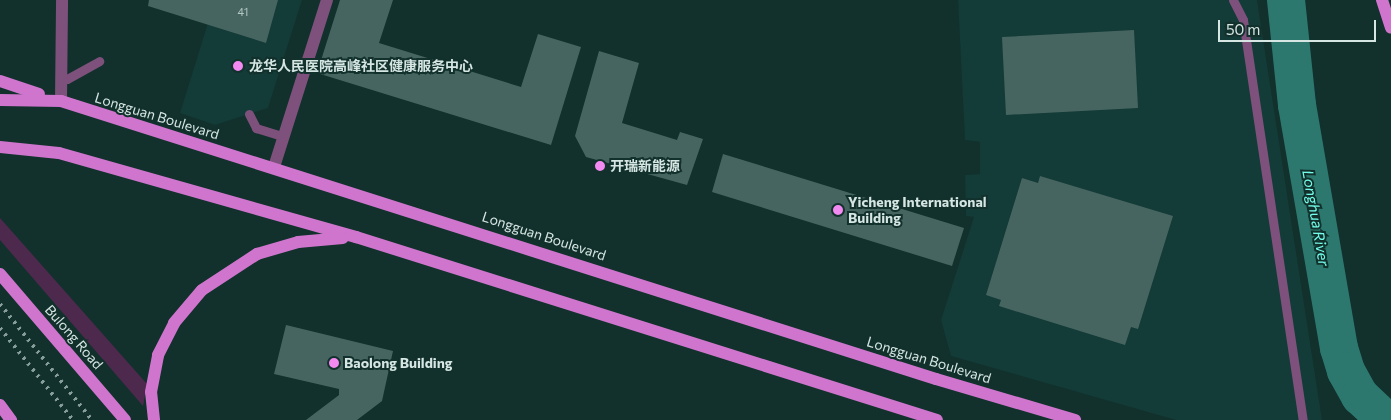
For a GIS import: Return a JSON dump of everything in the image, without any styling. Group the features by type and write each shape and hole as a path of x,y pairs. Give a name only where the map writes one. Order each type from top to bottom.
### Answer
{"main road":[{"path":"1382,0 1391,28"},
{"path":"0,81 61,101"},
{"name":"Longguan Boulevard","path":"0,100 61,101 274,167 936,379 1075,420"},
{"path":"0,146 59,153 356,237 937,420"},
{"path":"154,420 151,392 158,355 174,323 202,290 238,263 278,246 356,237"},
{"name":"Bulong Road","path":"0,274 125,420"},
{"path":"0,405 11,420"}],"street":[{"path":"61,101 62,0"},
{"path":"274,167 327,0"}],"lane":[{"path":"1233,0 1243,20 1304,420"},
{"path":"61,78 67,79 99,62"},
{"path":"249,114 256,128 283,136"}],"shaded area":[{"name":"龙华人民医院高峰社区健康服务中心","path":"215,0 302,0 268,108 215,125 180,113"},
{"path":"958,0 1257,0 1322,420 1176,420 951,356 941,320 974,217 966,216 965,175 980,174 980,142 965,140"},
{"path":"0,218 147,384 143,406 0,240"}],"building":[{"path":"149,0 278,0 266,43 148,6"},
{"path":"340,0 393,0 379,43 521,87 538,34 581,47 551,145 317,73"},
{"path":"1134,30 1138,108 1006,115 1002,37"},
{"path":"599,51 639,63 622,123 677,140 680,132 703,139 687,185 586,157 575,136"},
{"name":"Yicheng International Building","path":"723,154 964,228 952,266 712,192"},
{"path":"1040,176 1173,216 1138,329 1131,327 1125,345 999,306 1001,300 986,295 1022,178 1038,183"},
{"name":"Baolong Building","path":"286,325 393,351 382,401 357,420 306,420 339,395 339,389 274,374"}],"waterway":[{"name":"Longhua River","path":"1286,0 1297,105 1339,348 1346,371 1360,396 1386,420"}],"railway":[{"path":"0,304 92,420"},
{"path":"0,328 73,420"}],"place":[{"name":"龙华人民医院高峰社区健康服务中心","path":"238,66"},
{"name":"开瑞新能源","path":"600,166"},
{"name":"Yicheng International Building","path":"838,210"},
{"name":"Baolong Building","path":"334,363"}]}
